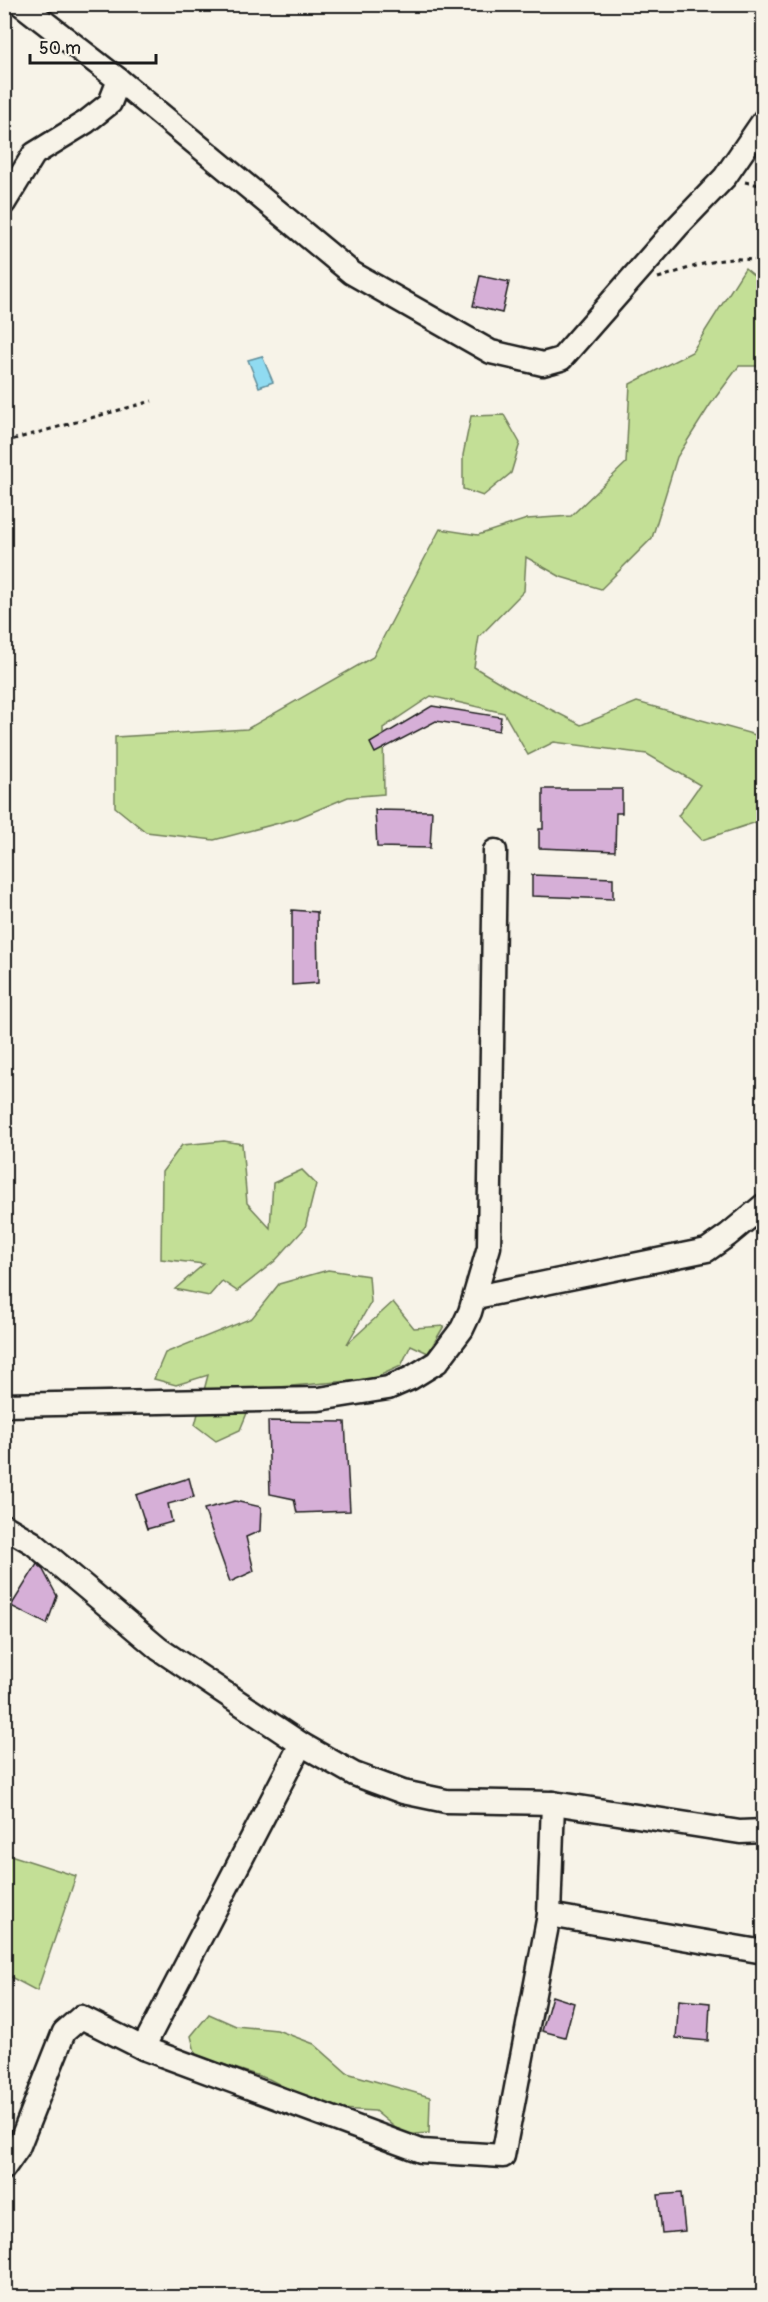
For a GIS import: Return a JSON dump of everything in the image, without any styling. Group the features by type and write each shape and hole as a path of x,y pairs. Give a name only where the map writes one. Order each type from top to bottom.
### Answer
{"street":[{"path":"21,4 119,80 352,273 491,352 543,364 561,359 725,177 764,120"},
{"path":"4,203 34,154 86,122 110,103 119,80"},
{"path":"4,1405 319,1399 388,1388 411,1378 437,1362 462,1329 476,1297 489,1248 495,851"},
{"path":"476,1297 707,1250 764,1205"},
{"path":"4,1526 33,1543 159,1649 301,1743 354,1774 403,1792 446,1801 553,1803 740,1832 764,1831"},
{"path":"142,2048 301,1743"},
{"path":"4,2168 18,2148 64,2032 81,2017 142,2048 421,2151 503,2156 549,1914 553,1803"},
{"path":"549,1914 764,1952"}],"path":[{"path":"654,279 718,260 748,258 764,263"},
{"path":"4,442 152,400"}],"green space":[{"path":"745,268 763,283 763,366 739,366 710,405 677,457 652,538 601,589 561,577 526,557 524,591 479,637 474,667 581,725 637,702 763,737 763,820 702,840 678,816 700,785 647,754 554,742 528,755 504,713 431,696 383,728 384,794 348,797 298,818 214,840 146,832 115,807 115,737 247,729 373,657 440,529 478,535 527,519 571,516 626,463 630,384 692,352"},
{"path":"504,415 520,443 511,473 483,496 463,489 463,455 471,416"},
{"path":"224,1141 242,1144 247,1203 270,1228 273,1183 302,1170 316,1184 305,1228 275,1261 237,1291 222,1281 209,1296 175,1289 204,1264 161,1259 162,1172 182,1145"},
{"path":"328,1270 369,1276 371,1302 347,1344 393,1302 414,1328 444,1326 428,1353 411,1345 401,1366 372,1379 257,1389 240,1430 216,1441 195,1425 208,1375 176,1385 154,1379 165,1353 252,1318 279,1284"},
{"path":"4,1853 76,1876 37,1991 5,1974"},
{"path":"209,2014 236,2026 277,2030 314,2044 347,2073 430,2097 429,2133 404,2135 375,2111 339,2109 303,2097 269,2079 196,2056 191,2036"}],"water":[{"path":"262,356 273,382 259,387 248,360"}],"building":[{"path":"480,276 509,282 502,313 473,306"},
{"path":"432,706 501,717 499,731 436,721 375,753 370,743"},
{"path":"543,789 622,789 622,813 616,813 615,851 539,848 539,829 543,829"},
{"path":"375,810 432,811 430,848 377,847"},
{"path":"532,875 613,878 613,899 532,896"},
{"path":"292,910 317,912 318,983 292,985"},
{"path":"268,1421 345,1422 350,1511 297,1513 294,1499 270,1494"},
{"path":"189,1478 194,1497 168,1504 172,1522 147,1529 136,1495"},
{"path":"235,1501 261,1507 260,1531 246,1537 254,1571 230,1582 204,1509"},
{"path":"37,1564 42,1568 57,1596 47,1624 11,1606"},
{"path":"552,1996 574,2003 565,2037 542,2031"},
{"path":"679,2000 710,2003 708,2041 676,2038"},
{"path":"681,2193 685,2231 662,2233 658,2195"}]}
